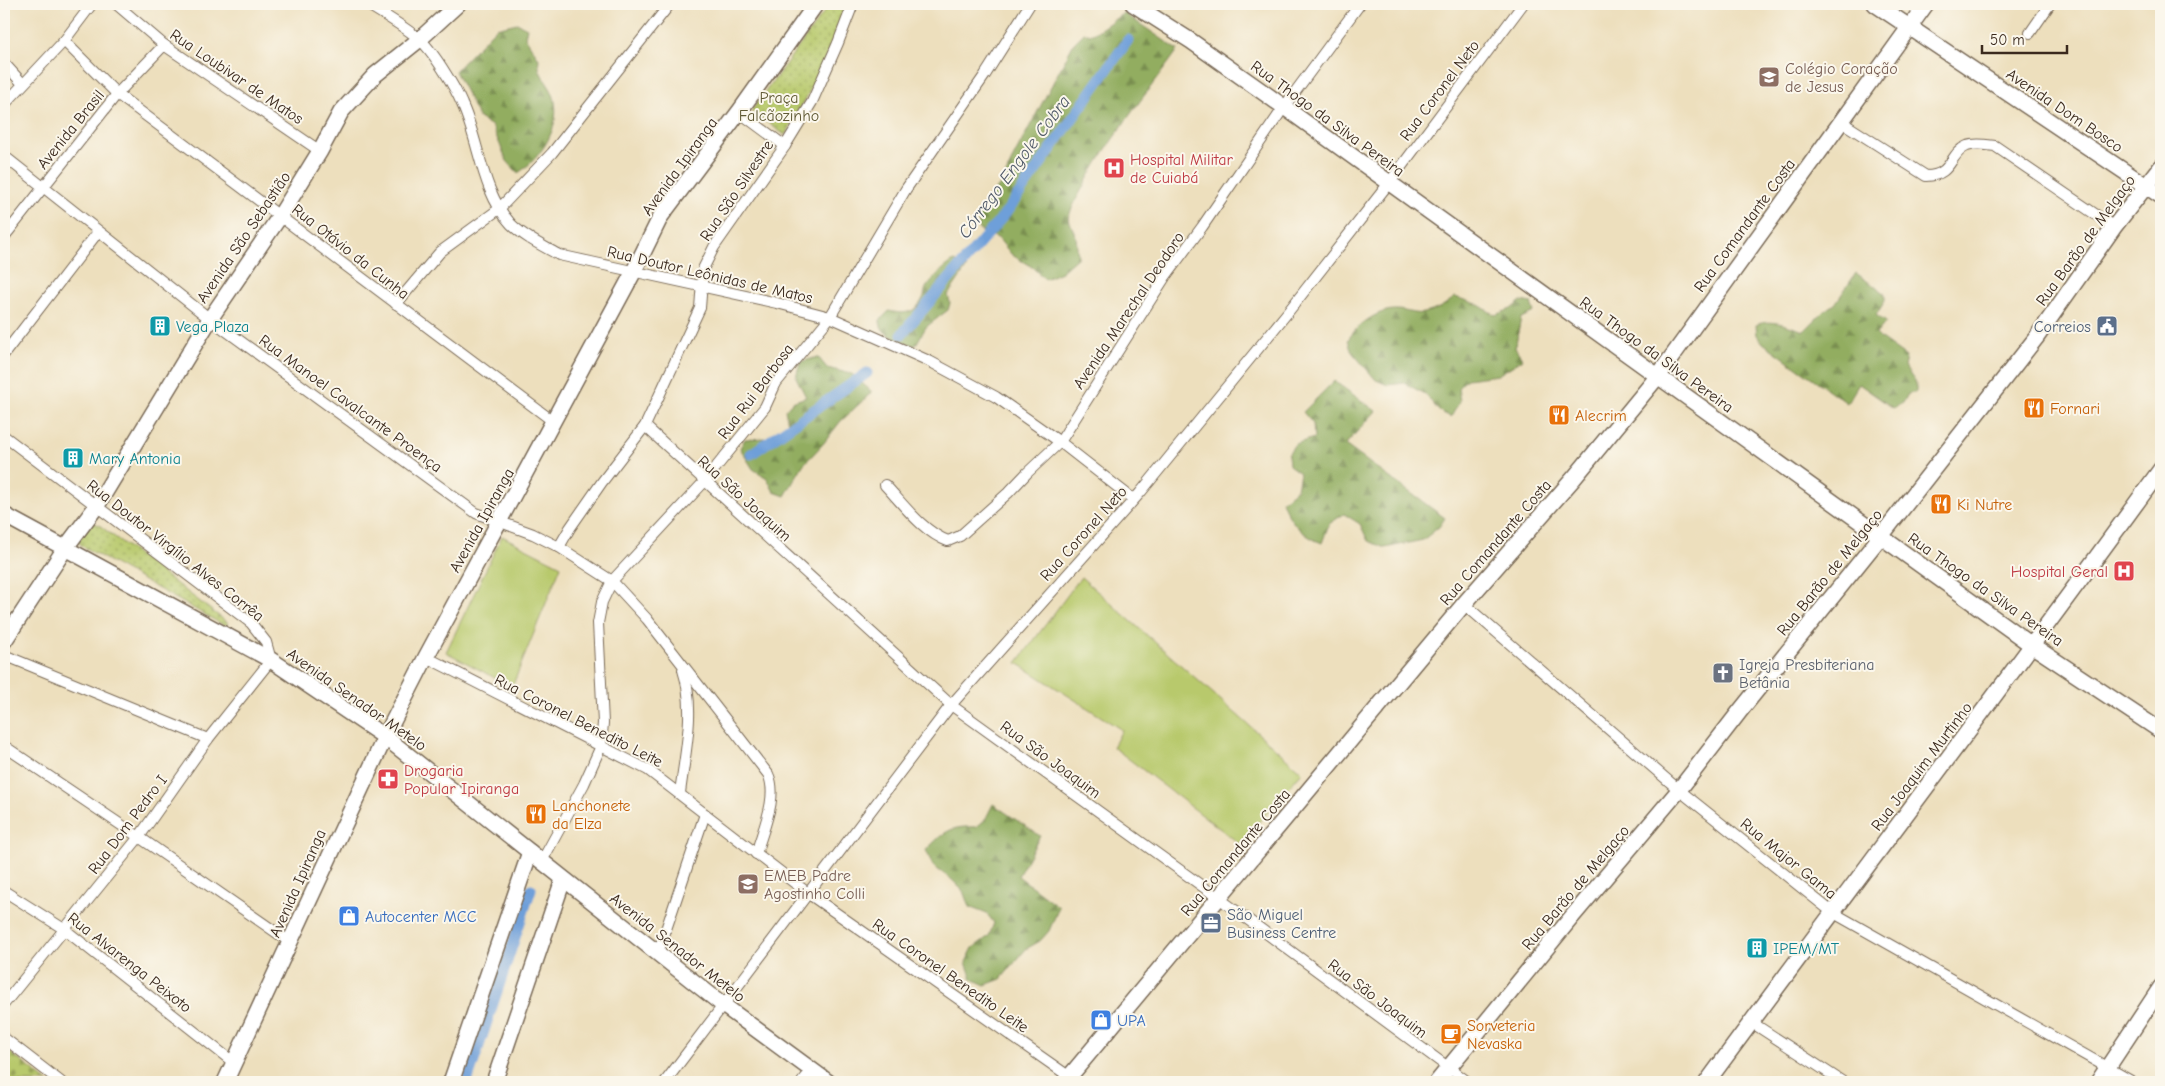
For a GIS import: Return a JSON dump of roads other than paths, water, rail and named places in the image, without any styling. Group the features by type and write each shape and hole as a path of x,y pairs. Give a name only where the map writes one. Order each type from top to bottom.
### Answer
{"street":[{"path":"4,105 64,41 92,4"},
{"name":"Rua Loubivar de Matos","path":"116,4 164,44 320,151"},
{"name":"Rua Doutor Leônidas de Matos","path":"367,4 420,39 443,70 463,104 487,181 499,209 512,225 533,240 559,255 633,273 777,303 830,317 938,365 996,397 1060,442 1133,499"},
{"name":"Avenida São Sebastião","path":"4,641 66,547 96,507 210,319 280,216 320,151 340,112 376,75 420,39 458,4"},
{"path":"396,304 440,252 499,209 552,153 670,4"},
{"name":"Avenida Ipiranga","path":"225,1082 385,737 633,273 661,216 740,112 816,4"},
{"name":"Rua São Silvestre","path":"560,547 570,528 602,482 645,426 700,308 704,269 714,247 785,146 812,102 828,68 853,4"},
{"name":"Rua Rui Barbosa","path":"542,861 584,784 601,746 603,723 598,623 602,602 612,581 704,482 765,407 776,383 830,317 906,190 985,75 1030,4"},
{"name":"Rua Thogo da Silva Pereira","path":"1133,4 1191,41 1284,107 2033,646 2161,731"},
{"name":"Avenida Marechal Deodoro","path":"885,485 927,528 940,538 948,541 960,536 1008,493 1027,472 1060,442 1165,277 1202,227 1284,107 1360,4"},
{"name":"Rua Coronel Neto","path":"665,1082 951,705 1140,493 1288,312 1389,183 1523,4"},
{"name":"Avenida Dom Bosco","path":"1875,4 2161,196"},
{"name":"Rua Comandante Costa","path":"1070,1080 1464,604 1574,478 1658,376 1926,4"},
{"path":"2030,34 2050,4"},
{"name":"Rua Otávio da Cunha","path":"64,41 117,94 554,422"},
{"name":"Avenida Brasil","path":"4,237 117,94 164,44"},
{"path":"4,63 23,84"},
{"path":"740,112 785,146"},
{"path":"1840,121 1926,176 1936,176 1942,173 1965,147 1979,144 1995,146 2114,227"},
{"name":"Rua Manoel Cavalcante Proença","path":"4,156 210,319 476,513 533,534 560,547 612,581 647,619 768,774 772,782 771,798 756,854"},
{"name":"Rua Barão de Melgaço","path":"1437,1082 1679,790 1881,536 2036,338 2114,227 2161,167"},
{"path":"4,354 98,232"},
{"name":"Rua São Joaquim","path":"645,426 704,482 951,705 1220,899 1468,1082"},
{"name":"Rua Doutor Virgílio Alves Corrêa","path":"4,436 250,623 266,642 271,660"},
{"name":"Rua Joaquim Murtinho","path":"1707,1082 1832,912 2033,646 2161,469"},
{"name":"Avenida Senador Metelo","path":"4,515 271,660 385,737 723,1005 828,1082"},
{"name":"Rua Major Gama","path":"1464,604 1679,790 1832,912 2133,1082"},
{"path":"4,656 208,739"},
{"name":"Rua Coronel Benedito Leite","path":"426,658 648,770 809,894 1070,1080"},
{"name":"Rua Dom Pedro I","path":"4,1004 139,836 208,739 271,660"},
{"name":"Rua Manoel Cavalcante Proença","path":"680,793 690,714 688,686 681,664"},
{"path":"4,746 139,836 290,942"},
{"path":"658,953 705,814"},
{"path":"451,1082 530,852"},
{"path":"494,1082 563,880"},
{"name":"Rua Alvarenga Peixoto","path":"4,891 64,929 233,1062"},
{"path":"2098,1082 2161,988"},
{"path":"1751,1022 1843,1082"},
{"path":"4,1038 62,1082"},
{"path":"802,1082 812,1070"}],"waterway":[{"name":"Córrego Engole Cobra","path":"902,334 1005,214 1128,40"},
{"name":"Córrego Engole Cobra","path":"751,454 867,373"},
{"name":"Córrego Engole Cobra","path":"467,1082 531,889"}],"place":[{"name":"Colégio Coração de Jesus","path":"1769,77"},
{"name":"Hospital Militar de Cuiabá","path":"1114,168"},
{"name":"Vega Plaza","path":"160,326"},
{"name":"Correios","path":"2107,326"},
{"name":"Fornari","path":"2034,408"},
{"name":"Alecrim","path":"1559,415"},
{"name":"Mary Antonia","path":"73,458"},
{"name":"Ki Nutre","path":"1941,504"},
{"name":"Hospital Geral","path":"2124,571"},
{"name":"Igreja Presbiteriana Betânia","path":"1723,673"},
{"name":"Drogaria Popular Ipiranga","path":"388,779"},
{"name":"Lanchonete da Elza","path":"536,814"},
{"name":"EMEB Padre Agostinho Colli","path":"748,884"},
{"name":"Autocenter MCC","path":"349,916"},
{"name":"São Miguel Business Centre","path":"1211,923"},
{"name":"IPEM/MT","path":"1757,948"},
{"name":"UPA","path":"1101,1020"},
{"name":"Sorveteria Nevaska","path":"1451,1034"}],"park label":[{"name":"Praça Falcãozinho","path":"779,106"}]}
